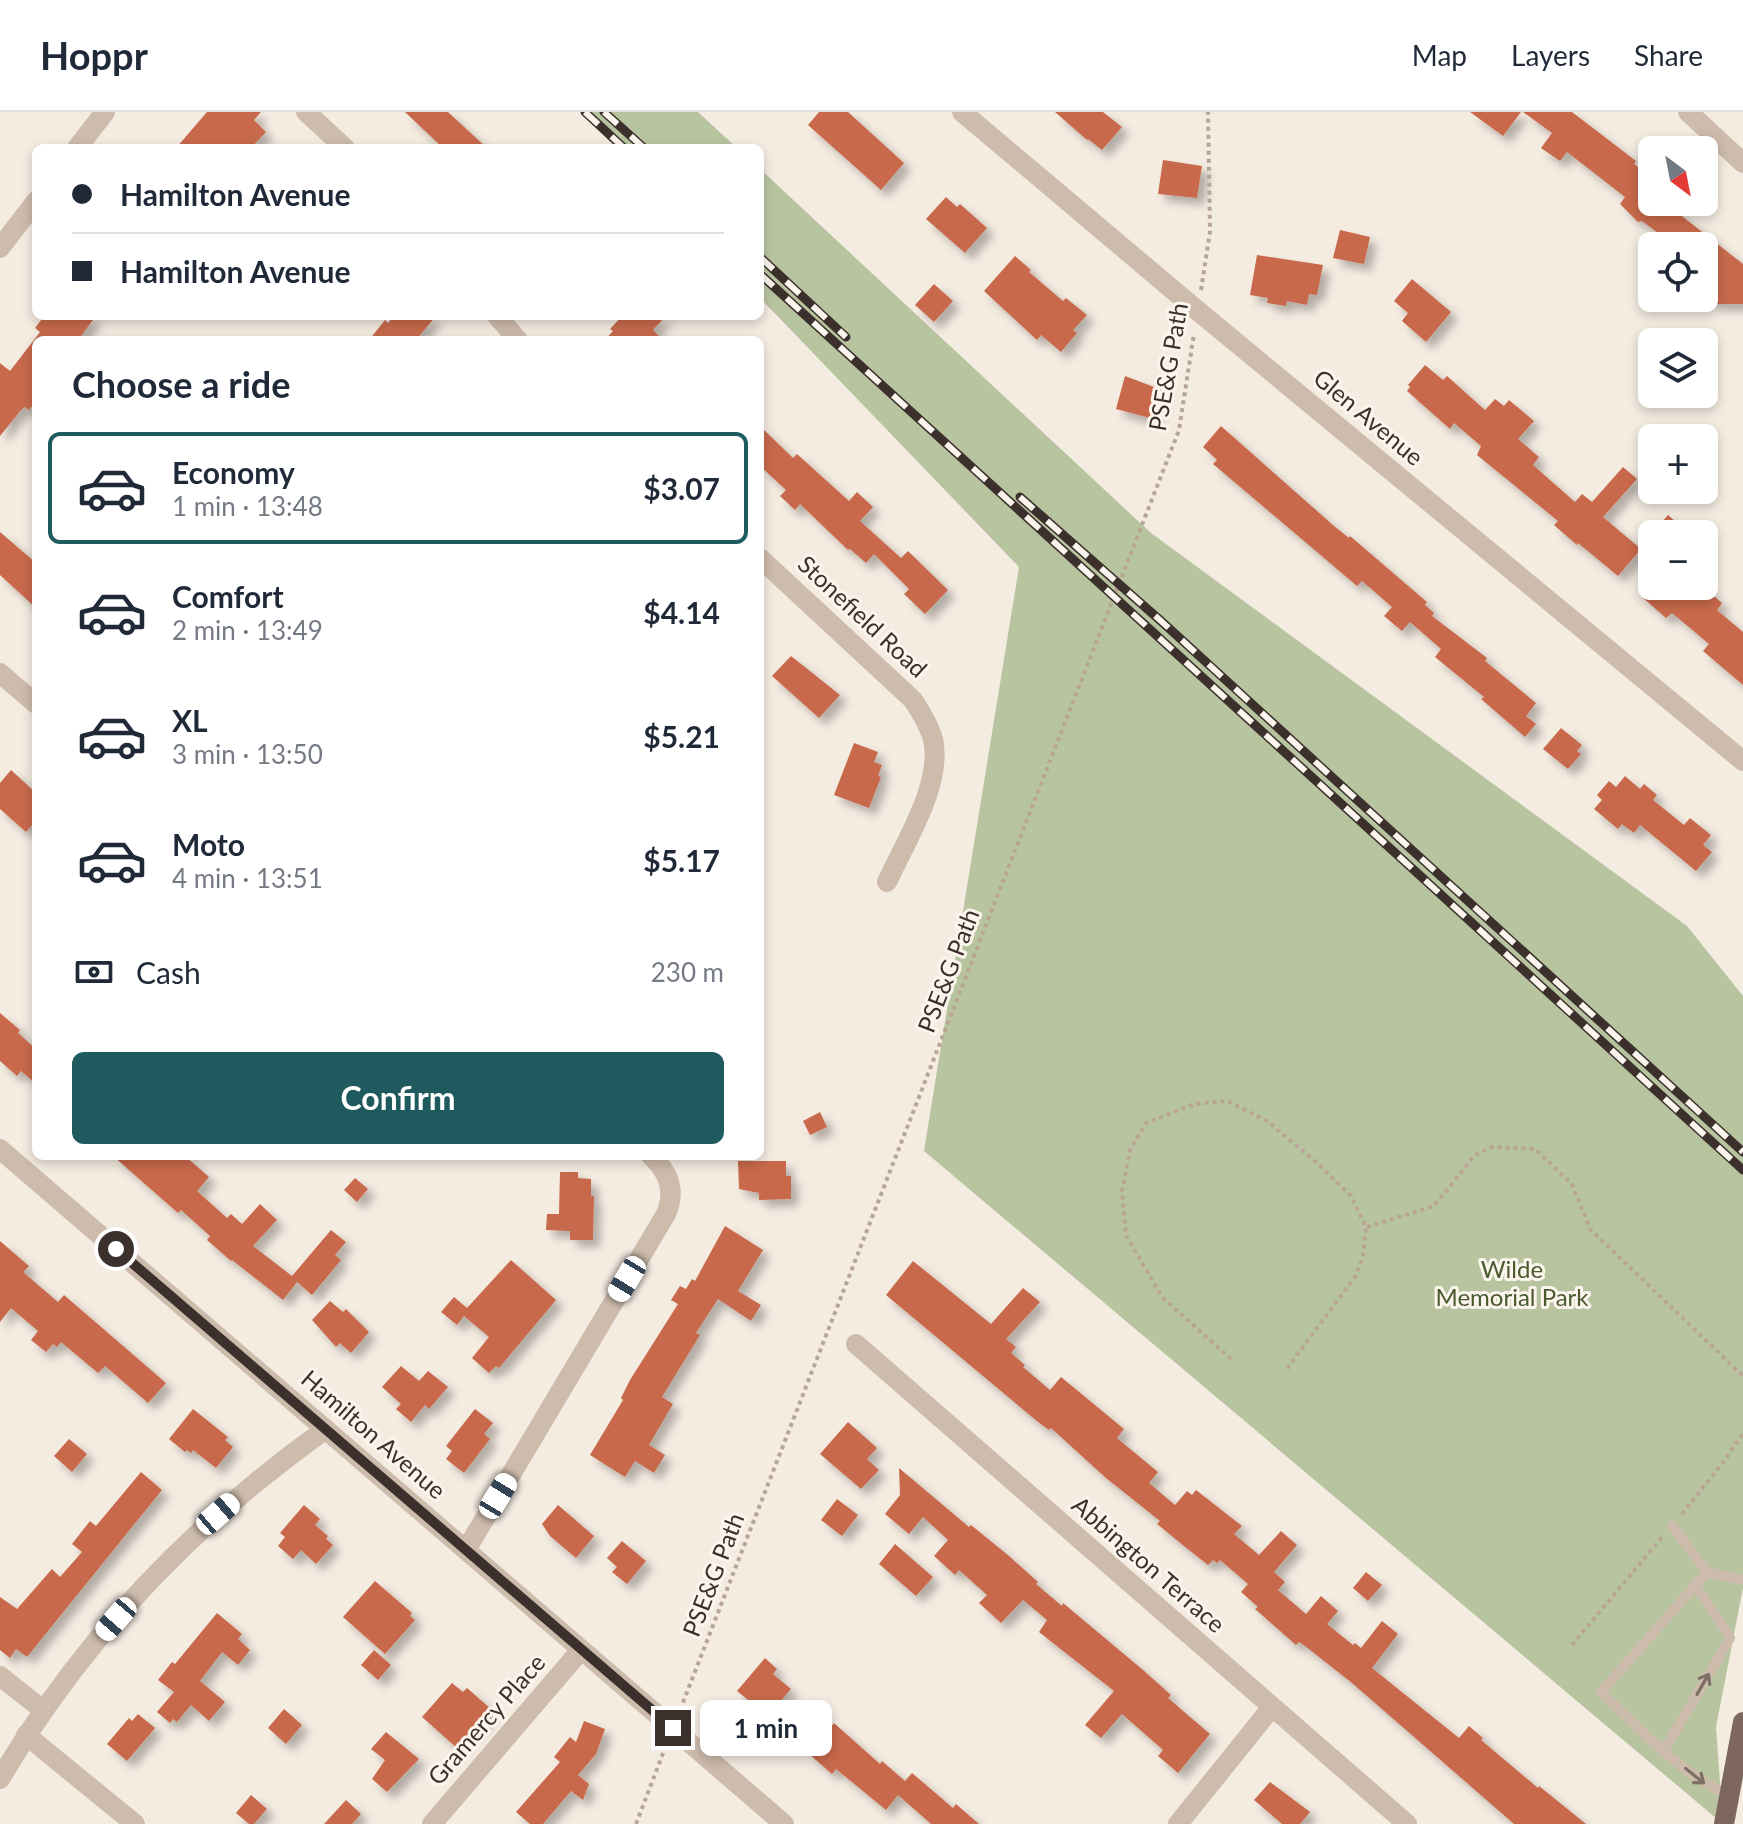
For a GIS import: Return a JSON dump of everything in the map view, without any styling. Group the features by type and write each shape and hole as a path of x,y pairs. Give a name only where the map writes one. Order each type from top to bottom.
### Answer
{"main road":[{"path":"1724,1824 1743,1722"}],"street":[{"path":"80,144 105,112"},
{"path":"306,112 341,144"},
{"name":"Glen Avenue","path":"962,112 1743,761"},
{"path":"1688,112 1743,163"},
{"path":"0,248 32,206"},
{"path":"500,320 514,336"},
{"name":"Stonefield Road","path":"764,564 913,700 925,718 933,739 935,759 932,780 887,882"},
{"path":"0,673 32,701"},
{"name":"Hamilton Avenue","path":"0,1149 784,1824"},
{"path":"466,1550 666,1214 671,1193 669,1179 656,1160"},
{"name":"Abbington Terrace","path":"856,1344 1407,1824"},
{"path":"0,1779 43,1710 91,1647 150,1580 200,1529 253,1483 326,1429"},
{"name":"Gramercy Place","path":"432,1824 581,1650"},
{"path":"0,1676 43,1710"},
{"path":"1178,1824 1272,1707"},
{"path":"26,1735 135,1824"}],"lane":[{"path":"1672,1526 1707,1572 1743,1580"},
{"path":"1707,1572 1601,1692 1706,1785 1729,1795"},
{"path":"1664,1751 1730,1638 1695,1584"}],"path":[{"name":"PSE&G Path","path":"636,1824 1179,430 1210,232 1208,112"},
{"path":"1231,1359 1162,1297 1126,1235 1122,1191 1130,1150 1146,1123 1194,1104 1227,1101 1267,1121 1317,1163 1351,1196 1366,1227 1363,1257 1355,1277 1286,1370"},
{"path":"1366,1227 1434,1206 1475,1155 1492,1147 1535,1149 1572,1184 1590,1229 1743,1376"},
{"path":"1572,1645 1672,1526 1743,1433"}],"green space":[{"path":"581,112 698,112 733,144 612,144"},
{"name":"Wilde Memorial Park","path":"764,173 1151,533 1687,926 1743,996 1743,1588 1716,1727 1723,1824 924,1151 1019,567 764,302"}],"building":[{"path":"207,112 261,112 254,120 266,132 255,144 179,144"},
{"path":"405,112 448,112 483,144 439,144"},
{"path":"819,112 848,112 904,163 881,190 808,125"},
{"path":"1055,112 1103,112 1122,127 1102,150"},
{"path":"1470,112 1521,112 1503,136"},
{"path":"1523,112 1572,112 1636,161 1638,216 1682,216 1702,232 1657,232 1642,221 1638,222 1620,204 1625,197 1567,152 1560,161 1541,148 1552,133"},
{"path":"1163,160 1202,166 1197,198 1158,194"},
{"path":"946,197 957,207 960,204 987,228 965,253 926,219"},
{"path":"1340,230 1370,237 1364,264 1333,258"},
{"path":"1718,244 1743,264 1743,304 1718,304"},
{"path":"1257,255 1323,265 1317,295 1309,294 1307,305 1287,301 1286,306 1267,303 1268,298 1250,295"},
{"path":"1015,256 1063,301 1066,298 1087,315 1073,330 1077,333 1061,352 1041,335 1037,340 984,291"},
{"path":"1412,279 1451,312 1426,342 1402,321 1408,313 1394,301"},
{"path":"934,284 953,301 934,322 915,305"},
{"path":"41,320 93,320 81,336 37,336 40,332 35,328"},
{"path":"385,320 388,323 391,320 433,320 419,336 372,336"},
{"path":"618,320 662,320 653,330 659,336 609,336 613,331 610,329"},
{"path":"32,342 32,406 29,410 25,407 21,410 0,436 0,363 10,371"},
{"path":"1425,365 1443,380 1447,376 1485,410 1495,399 1504,406 1509,400 1534,421 1518,439 1539,457 1533,465 1575,502 1582,494 1592,502 1623,467 1637,479 1603,517 1638,546 1638,553 1618,576 1577,545 1554,525 1558,521 1477,455 1481,446 1454,423 1450,429 1407,391 1408,385"},
{"path":"1125,376 1162,390 1154,419 1116,409"},
{"path":"1221,426 1334,526 1427,602 1425,605 1434,613 1432,616 1487,658 1485,661 1536,703 1526,716 1536,724 1525,737 1481,699 1484,697 1435,657 1441,649 1410,622 1402,631 1384,616 1392,607 1362,581 1357,586 1213,464 1217,460 1203,447"},
{"path":"764,430 793,458 797,454 849,501 857,492 873,507 860,521 901,558 908,551 948,590 925,614 904,594 909,589 874,554 866,563 848,550 800,504 795,510 780,496 786,490 764,470"},
{"path":"0,532 32,560 32,604 0,575"},
{"path":"1645,600 1718,600 1722,603 1717,610 1743,632 1743,685 1703,651 1709,644 1672,613 1666,618"},
{"path":"791,656 840,695 819,718 772,676"},
{"path":"1561,728 1582,745 1577,751 1581,754 1568,769 1543,749"},
{"path":"854,743 878,752 874,762 882,765 878,776 881,777 869,808 834,795"},
{"path":"11,770 32,789 32,825 26,832 0,809 0,783"},
{"path":"1625,776 1640,789 1644,784 1657,795 1653,800 1684,825 1690,818 1711,835 1703,845 1712,852 1696,871 1640,825 1634,833 1622,824 1618,829 1594,809 1602,800 1597,795 1609,781 1616,787"},
{"path":"0,1013 32,1045 32,1081 21,1071 17,1076 0,1061"},
{"path":"820,1112 827,1127 810,1135 803,1121"},
{"path":"118,1160 190,1160 209,1177 197,1191 227,1218 231,1214 242,1224 260,1204 277,1220 253,1246 292,1276 331,1230 346,1242 335,1255 341,1260 312,1295 297,1282 283,1300 207,1240 210,1236 181,1210 178,1213"},
{"path":"738,1161 786,1161 786,1176 791,1176 791,1199 759,1200 759,1193 739,1189"},
{"path":"560,1172 578,1172 578,1178 591,1179 591,1196 594,1196 593,1240 570,1240 570,1231 546,1230 547,1214 559,1214"},
{"path":"355,1178 368,1189 357,1202 344,1190"},
{"path":"725,1226 763,1250 738,1291 761,1305 751,1321 718,1299 662,1397 673,1404 649,1445 665,1455 654,1473 635,1461 625,1477 590,1455 623,1400 621,1398 630,1380 678,1304 671,1300 680,1286 686,1289 692,1279 695,1281"},
{"path":"0,1241 29,1266 23,1272 58,1302 64,1295 166,1383 148,1403 105,1366 98,1373 61,1342 57,1347 53,1344 46,1352 31,1340 38,1331 11,1308 0,1322"},
{"path":"511,1260 556,1300 499,1368 496,1366 489,1373 472,1358 489,1337 464,1316 457,1325 441,1312 454,1297 467,1308"},
{"path":"913,1261 991,1324 1023,1288 1040,1302 1006,1339 1016,1347 1011,1353 1025,1365 1023,1367 1050,1390 1061,1377 1124,1429 1117,1438 1158,1472 1149,1483 1175,1505 1187,1491 1192,1495 1196,1490 1242,1526 1234,1534 1259,1555 1281,1531 1297,1545 1274,1572 1285,1582 1278,1590 1306,1614 1321,1596 1338,1611 1327,1624 1361,1648 1382,1621 1398,1634 1372,1668 1459,1738 1469,1726 1538,1788 1586,1824 1514,1824 1352,1683 1305,1646 1299,1642 1296,1645 1255,1609 1258,1607 1241,1592 1248,1584 1220,1560 1217,1563 1213,1560 1208,1565 1184,1546 1157,1524 1160,1521 1051,1428 1049,1430 1038,1422 886,1295"},
{"path":"330,1301 343,1312 346,1309 369,1332 351,1353 340,1343 336,1347 312,1320"},
{"path":"401,1366 419,1381 428,1371 448,1387 429,1409 425,1405 411,1422 396,1409 401,1404 382,1387"},
{"path":"193,1409 228,1437 225,1440 233,1447 216,1468 193,1450 191,1453 185,1452 169,1439"},
{"path":"475,1409 493,1423 484,1434 490,1439 464,1473 446,1459 452,1451 446,1446"},
{"path":"848,1422 877,1448 867,1459 879,1470 861,1489 820,1454"},
{"path":"69,1439 87,1454 72,1472 54,1456"},
{"path":"899,1468 1143,1670 1171,1695 1168,1698 1210,1734 1178,1773 1158,1756 1163,1750 1122,1714 1101,1738 1085,1725 1114,1691 1039,1632 1047,1620 1023,1600 1001,1623 979,1603 987,1595 959,1570 955,1575 934,1556 948,1540 923,1517 909,1534 885,1514 900,1495"},
{"path":"141,1472 162,1490 27,1657 16,1649 10,1658 0,1650 0,1597 17,1609 52,1569 60,1577 82,1552 72,1544 90,1521 96,1526"},
{"path":"837,1499 858,1515 842,1536 821,1520"},
{"path":"304,1505 320,1519 315,1525 333,1545 316,1564 301,1550 293,1559 278,1546 285,1537 280,1533"},
{"path":"558,1505 594,1536 576,1558 550,1536 542,1524"},
{"path":"622,1541 646,1561 627,1584 612,1572 617,1567 607,1558"},
{"path":"895,1544 933,1577 916,1596 879,1564"},
{"path":"1366,1572 1382,1585 1368,1601 1353,1588"},
{"path":"375,1581 412,1613 410,1616 415,1620 385,1654 343,1617"},
{"path":"217,1613 242,1634 238,1639 250,1650 238,1665 222,1652 200,1681 225,1702 209,1721 191,1705 177,1722 173,1719 170,1723 157,1712 174,1692 158,1680"},
{"path":"374,1650 391,1665 378,1680 361,1665"},
{"path":"765,1658 777,1669 773,1674 791,1689 780,1702 781,1711 774,1709 768,1716 737,1691"},
{"path":"452,1683 463,1692 467,1688 492,1710 457,1748 422,1717"},
{"path":"284,1709 302,1725 286,1744 268,1728"},
{"path":"138,1714 155,1728 127,1761 107,1744 129,1718 132,1721"},
{"path":"584,1721 605,1729 596,1754 578,1775 589,1784 583,1800 571,1791 543,1824 530,1824 516,1812 560,1762 554,1757 570,1737 576,1742"},
{"path":"834,1723 880,1764 882,1761 905,1781 912,1773 953,1808 956,1804 979,1824 931,1824 898,1795 886,1810 836,1769 832,1774 809,1754 812,1750 806,1744 821,1728 826,1733"},
{"path":"386,1732 419,1759 387,1792 372,1779 385,1760 371,1749"},
{"path":"1270,1782 1310,1812 1300,1824 1282,1824 1254,1800"},
{"path":"251,1795 267,1809 254,1824 249,1824 236,1813"},
{"path":"346,1800 361,1814 352,1824 324,1824"}],"railway":[{"path":"585,112 620,144"},
{"path":"604,112 640,144"},
{"path":"764,261 846,337"},
{"path":"764,278 1743,1170"},
{"path":"1020,497 1161,621 1743,1152"}],"route":[{"path":"116,1249 673,1728"}]}
